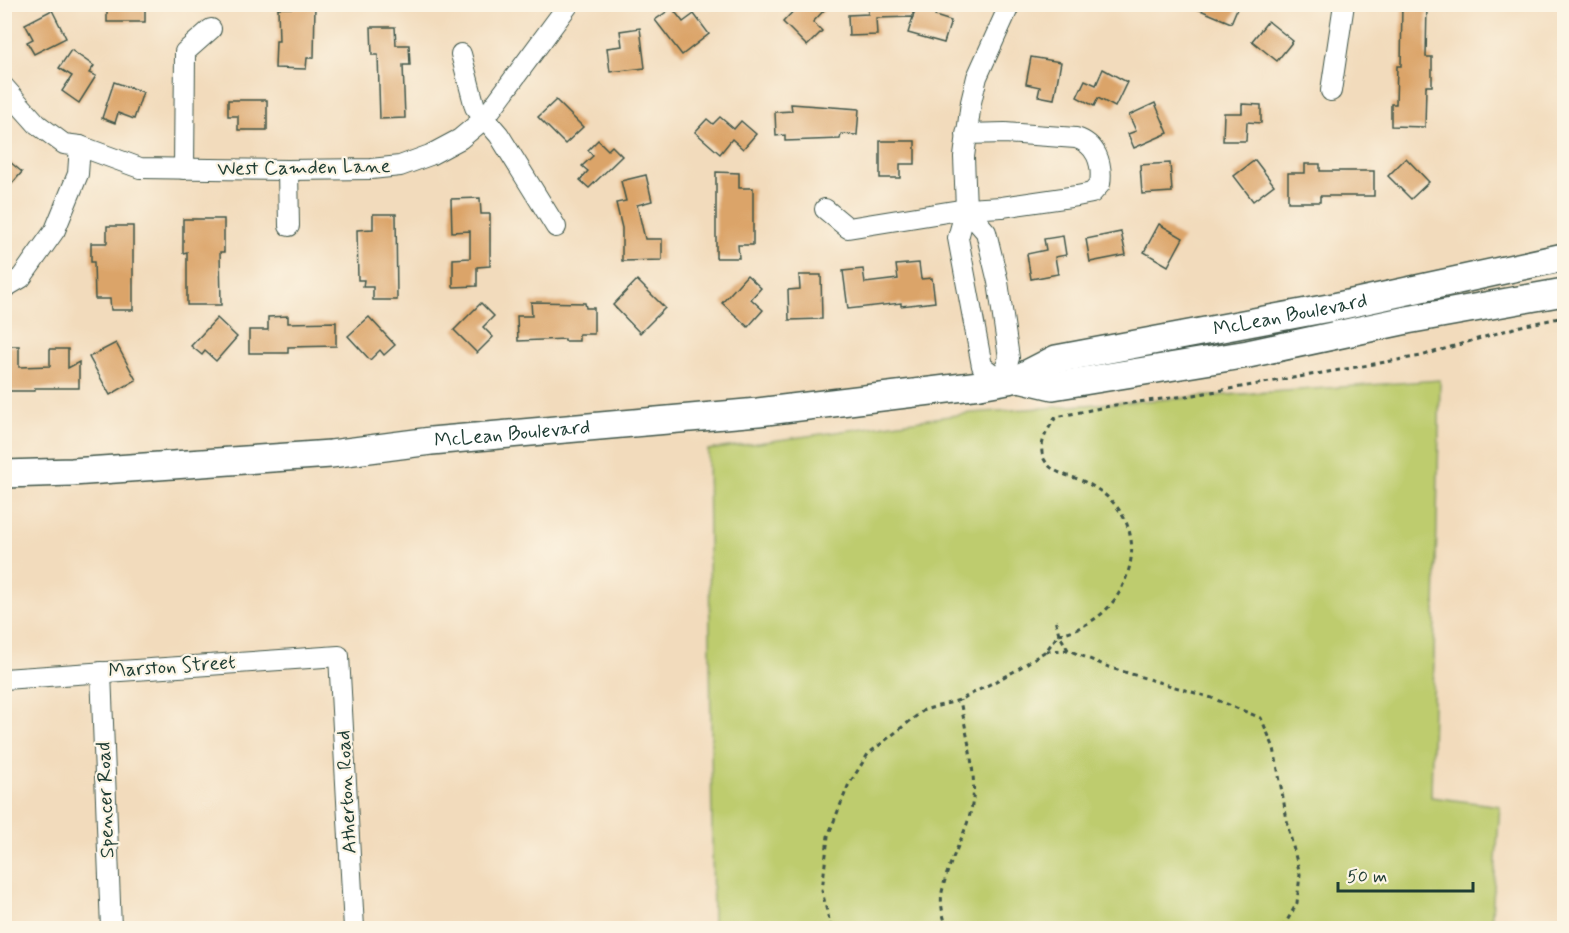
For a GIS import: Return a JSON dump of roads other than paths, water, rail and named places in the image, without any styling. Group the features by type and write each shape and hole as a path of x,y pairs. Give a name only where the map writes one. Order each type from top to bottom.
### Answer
{"main road":[{"name":"McLean Boulevard","path":"1010,380 1056,359 1346,304 1564,257"},
{"name":"McLean Boulevard","path":"4,474 72,472 331,454 430,441 758,412 1010,380 1053,386 1248,354 1407,320 1564,292"}],"street":[{"name":"West Camden Lane","path":"4,87 37,124 64,144 80,146 140,168 288,170 371,169 400,166 430,156 460,139 484,119 569,4"},
{"path":"966,209 986,232 998,282 1010,380 982,366 958,238 966,209 964,183 966,134 977,77 1010,4"},
{"path":"1331,91 1344,4"},
{"path":"184,169 185,52 211,29"},
{"path":"461,54 475,107 499,135 556,227"},
{"path":"825,209 848,228 966,209 1002,207 1092,193 1098,188 1101,177 1097,156 1085,141 1076,138 1005,133 966,134"},
{"path":"4,288 21,278 55,230 78,174 80,146"},
{"path":"288,170 289,226"},
{"name":"Marston Street","path":"4,680 339,656"},
{"name":"Atherton Road","path":"339,656 354,928"},
{"name":"Spencer Road","path":"101,672 111,928"}]}
